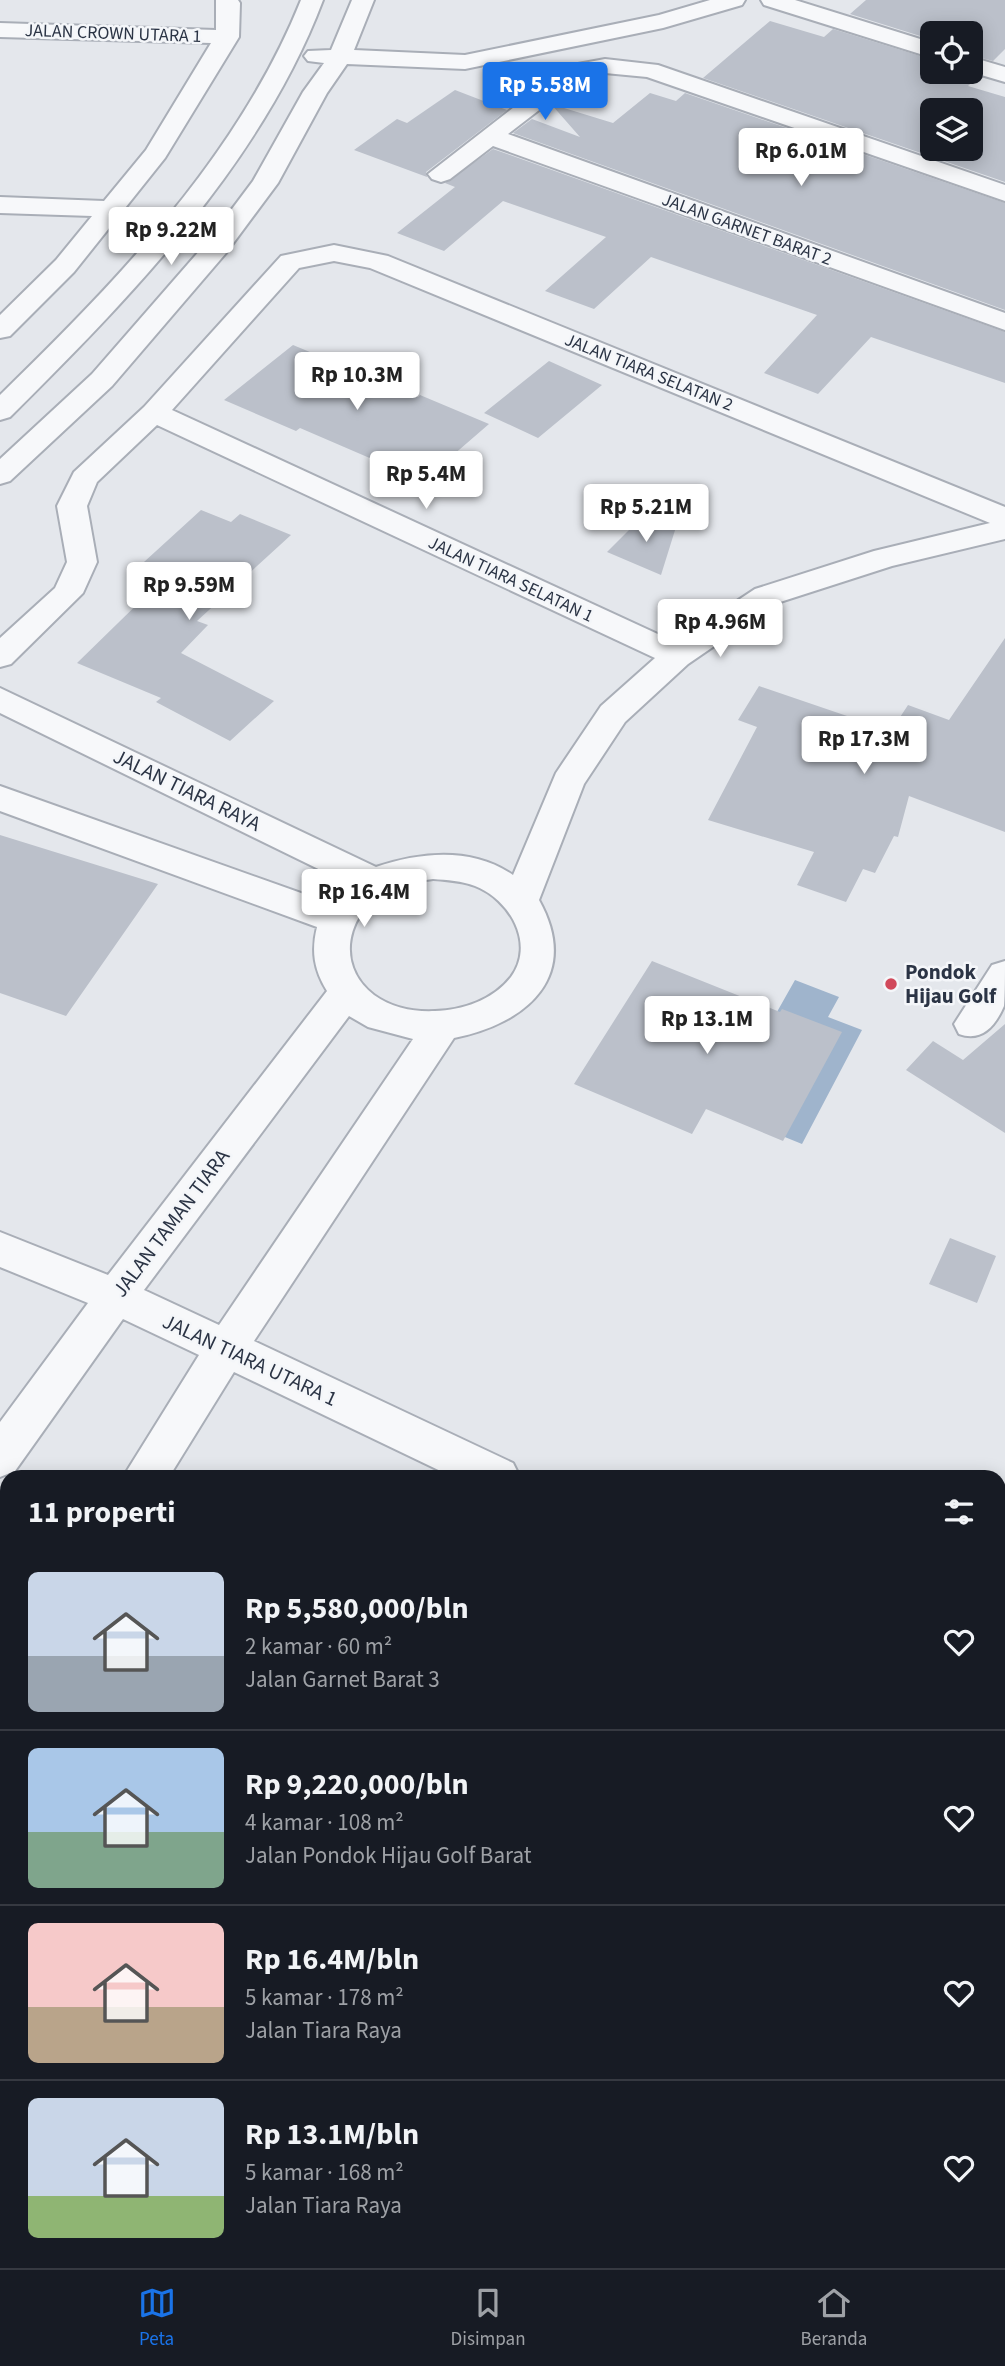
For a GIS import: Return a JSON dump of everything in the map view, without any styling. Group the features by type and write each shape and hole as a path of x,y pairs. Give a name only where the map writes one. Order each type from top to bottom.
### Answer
{"street":[{"path":"0,330 65,265 156,153 226,37 227,0"},
{"path":"0,411 84,330 164,240 233,148 289,55 312,0"},
{"path":"0,475 102,380 180,293 265,183 315,92 340,57 364,31 363,0"},
{"path":"490,34 734,0"},
{"path":"772,0 920,47"},
{"path":"289,55 340,57 464,51 659,10"},
{"path":"650,71 659,10"},
{"path":"302,27 364,31"},
{"name":"JALAN CROWN UTARA 1","path":"0,30 226,37"},
{"path":"441,174 575,71 605,66 650,71 1005,193"},
{"path":"983,68 1005,75"},
{"name":"JALAN GARNET BARAT 2","path":"490,136 1005,322"},
{"path":"0,205 111,209"},
{"name":"JALAN TIARA SELATAN 2","path":"154,413 290,262 320,252 337,251 379,262 1005,517"},
{"path":"0,656 68,593 82,562 72,506 84,478 154,413"},
{"name":"JALAN TIARA SELATAN 1","path":"154,413 677,656"},
{"path":"521,900 568,781 613,715 677,656 766,596 885,558 1005,529"},
{"name":"JALAN TIARA RAYA","path":"0,699 374,881"},
{"path":"0,799 336,920"},
{"path":"433,866 465,869 496,881 521,900 536,924 540,952 530,979 509,1002 478,1018 442,1026 405,1023 372,1012 346,991 333,968 329,944 336,920 351,898 374,881 402,870 433,866"},
{"path":"972,1024 1005,975"},
{"name":"JALAN TAMAN TIARA","path":"0,1457 116,1296 346,991"},
{"path":"149,1470 226,1349 442,1026"},
{"name":"JALAN TIARA UTARA 1","path":"0,1249 116,1296 483,1470"}],"water":[{"path":"795,980 839,997 828,1017 862,1030 802,1144 721,1111"}],"building":[{"path":"866,0 1005,0 1005,49 993,61 983,58 983,21 920,21 920,36 850,14"},
{"path":"770,21 824,37 833,29 920,56 920,84 970,84 968,86 1005,97 1005,182 944,161 983,161 983,98 920,98 920,153 703,78"},
{"path":"455,90 507,110 426,172 427,177 354,150 397,119 407,123"},
{"path":"650,93 676,101 685,93 1005,203 1005,310 513,133 532,119 580,137 551,104 613,123"},
{"path":"493,149 1005,332 1005,383 871,337 818,394 764,373 817,315 651,257 594,309 545,291 606,237 503,201 444,251 397,233 455,187 445,183"},
{"path":"293,345 489,424 423,481 300,428 296,431 224,400"},
{"path":"549,361 602,385 538,438 484,413"},
{"path":"201,510 231,522 240,514 291,535 197,621 208,625 181,653 274,701 230,741 156,702 161,698 77,663 159,583 133,572"},
{"path":"645,514 676,527 661,575 607,552"},
{"path":"1005,638 1005,832 909,796 898,837 894,836 875,873 863,869 846,902 797,885 814,852 708,820 757,727 738,720 759,686 891,731 908,705 949,720"},
{"path":"0,835 158,884 66,1016 0,993"},
{"path":"652,961 780,1012 782,1009 842,1032 783,1141 706,1109 692,1134 574,1084"},
{"path":"1005,1024 1005,1133 906,1070 933,1041 963,1060"},
{"path":"950,1238 996,1256 977,1303 929,1284"}],"place":[{"name":"Pondok Hijau Golf","path":"891,984"}]}
